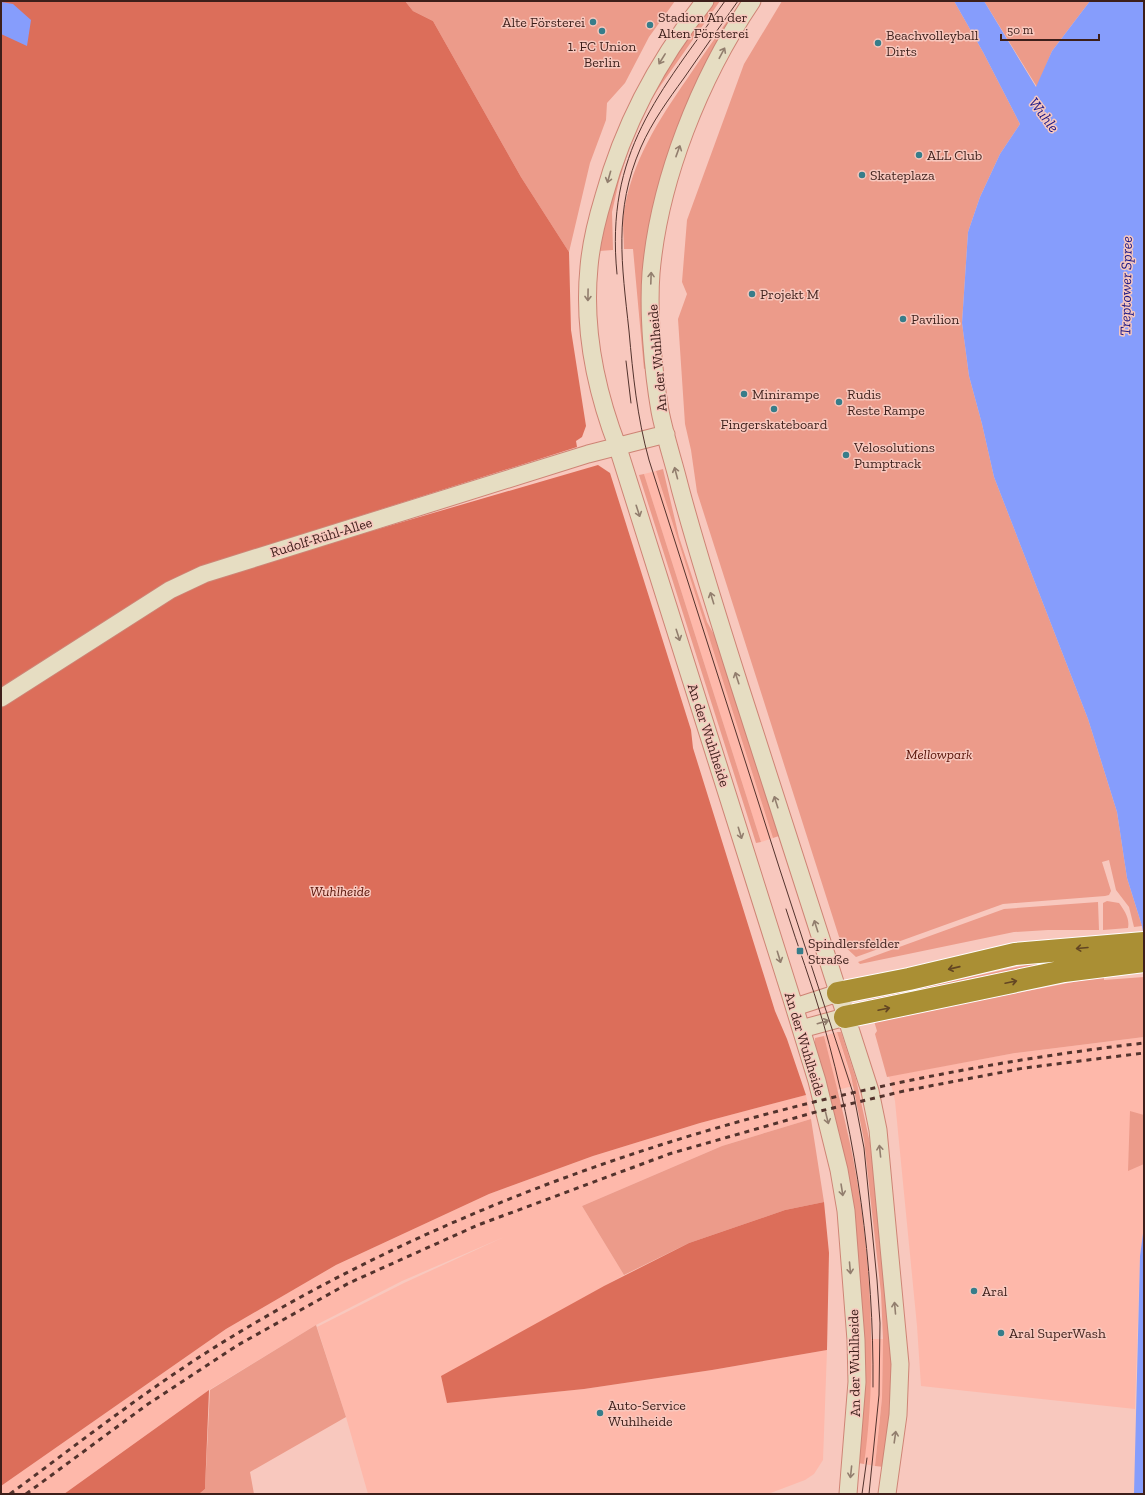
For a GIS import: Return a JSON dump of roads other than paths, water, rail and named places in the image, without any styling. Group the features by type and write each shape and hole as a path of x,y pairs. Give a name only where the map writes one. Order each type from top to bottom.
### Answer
{"highway":[{"path":"845,1017 1064,971 1121,954 1144,943"},
{"path":"838,993 909,979 1015,954 1121,954 1144,961"}],"main road":[{"name":"An der Wuhlheide","path":"704,1 679,33 644,90 613,163 596,224 589,268 588,308 592,359 606,416 618,448 795,1007 817,1081 839,1170 846,1211 856,1340 856,1403 848,1494"},
{"name":"An der Wuhlheide","path":"752,1 740,19 699,100 678,151 660,214 651,276 654,360 660,410 694,540 723,636 870,1091 878,1130 894,1286 900,1364 896,1433 887,1494"},
{"name":"Rudolf-Rühl-Allee","path":"1,698 170,590 204,574 583,456 618,448 666,434"},
{"path":"795,1007 838,993"},
{"path":"801,1029 845,1017"}],"water":[{"path":"954,1 984,1 1036,87 1052,51 1090,1 1144,1 1144,938 1142,926 1127,878 1117,812 1088,719 994,477 969,376 962,323 968,232 980,197 1000,154 1020,124 983,52"},
{"path":"1,2 13,4 31,20 27,46 1,34"},
{"path":"1144,1226 1144,1494 1134,1494 1140,1256"}],"tram line":[{"path":"617,274 615,231 620,193 628,159 642,127 659,96 725,1"},
{"path":"738,1 661,111 641,147 626,193 623,216 622,261 636,396 641,428 649,460 854,1096 864,1148 880,1323 879,1395 869,1494"},
{"path":"626,361 631,403"},
{"path":"786,909 823,1022 835,1067 854,1157 867,1248 873,1341 873,1387"},
{"path":"862,1494 867,1458"}],"railway":[{"path":"10,1494 147,1392 233,1336 338,1277 446,1225 558,1180 673,1141 789,1108 907,1081 1025,1059 1144,1043"},
{"path":"26,1494 148,1404 238,1345 349,1283 478,1225 669,1154 812,1113 904,1091 1024,1068 1144,1053"}],"place":[{"name":"Alte Försterei","path":"593,22"},
{"name":"Stadion An der Alten Försterei","path":"650,25"},
{"name":"1. FC Union Berlin","path":"602,31"},
{"name":"Beachvolleyball Dirts","path":"878,43"},
{"name":"ALL Club","path":"919,155"},
{"name":"Skateplaza","path":"862,175"},
{"name":"Projekt M","path":"752,294"},
{"name":"Pavilion","path":"903,319"},
{"name":"Minirampe","path":"744,394"},
{"name":"Rudis Reste Rampe","path":"839,402"},
{"name":"Fingerskateboard","path":"774,409"},
{"name":"Velosolutions Pumptrack","path":"846,455"},
{"name":"Spindlersfelder Straße","path":"800,951"},
{"name":"Aral","path":"974,1291"},
{"name":"Aral SuperWash","path":"1001,1333"},
{"name":"Auto-Service Wuhlheide","path":"600,1413"}],"water label":[{"name":"Wuhle","path":"1044,115"},
{"name":"Treptower Spree","path":"1126,286"}],"park label":[{"name":"Mellowpark","path":"939,754"},
{"name":"Wuhlheide","path":"340,891"}]}
